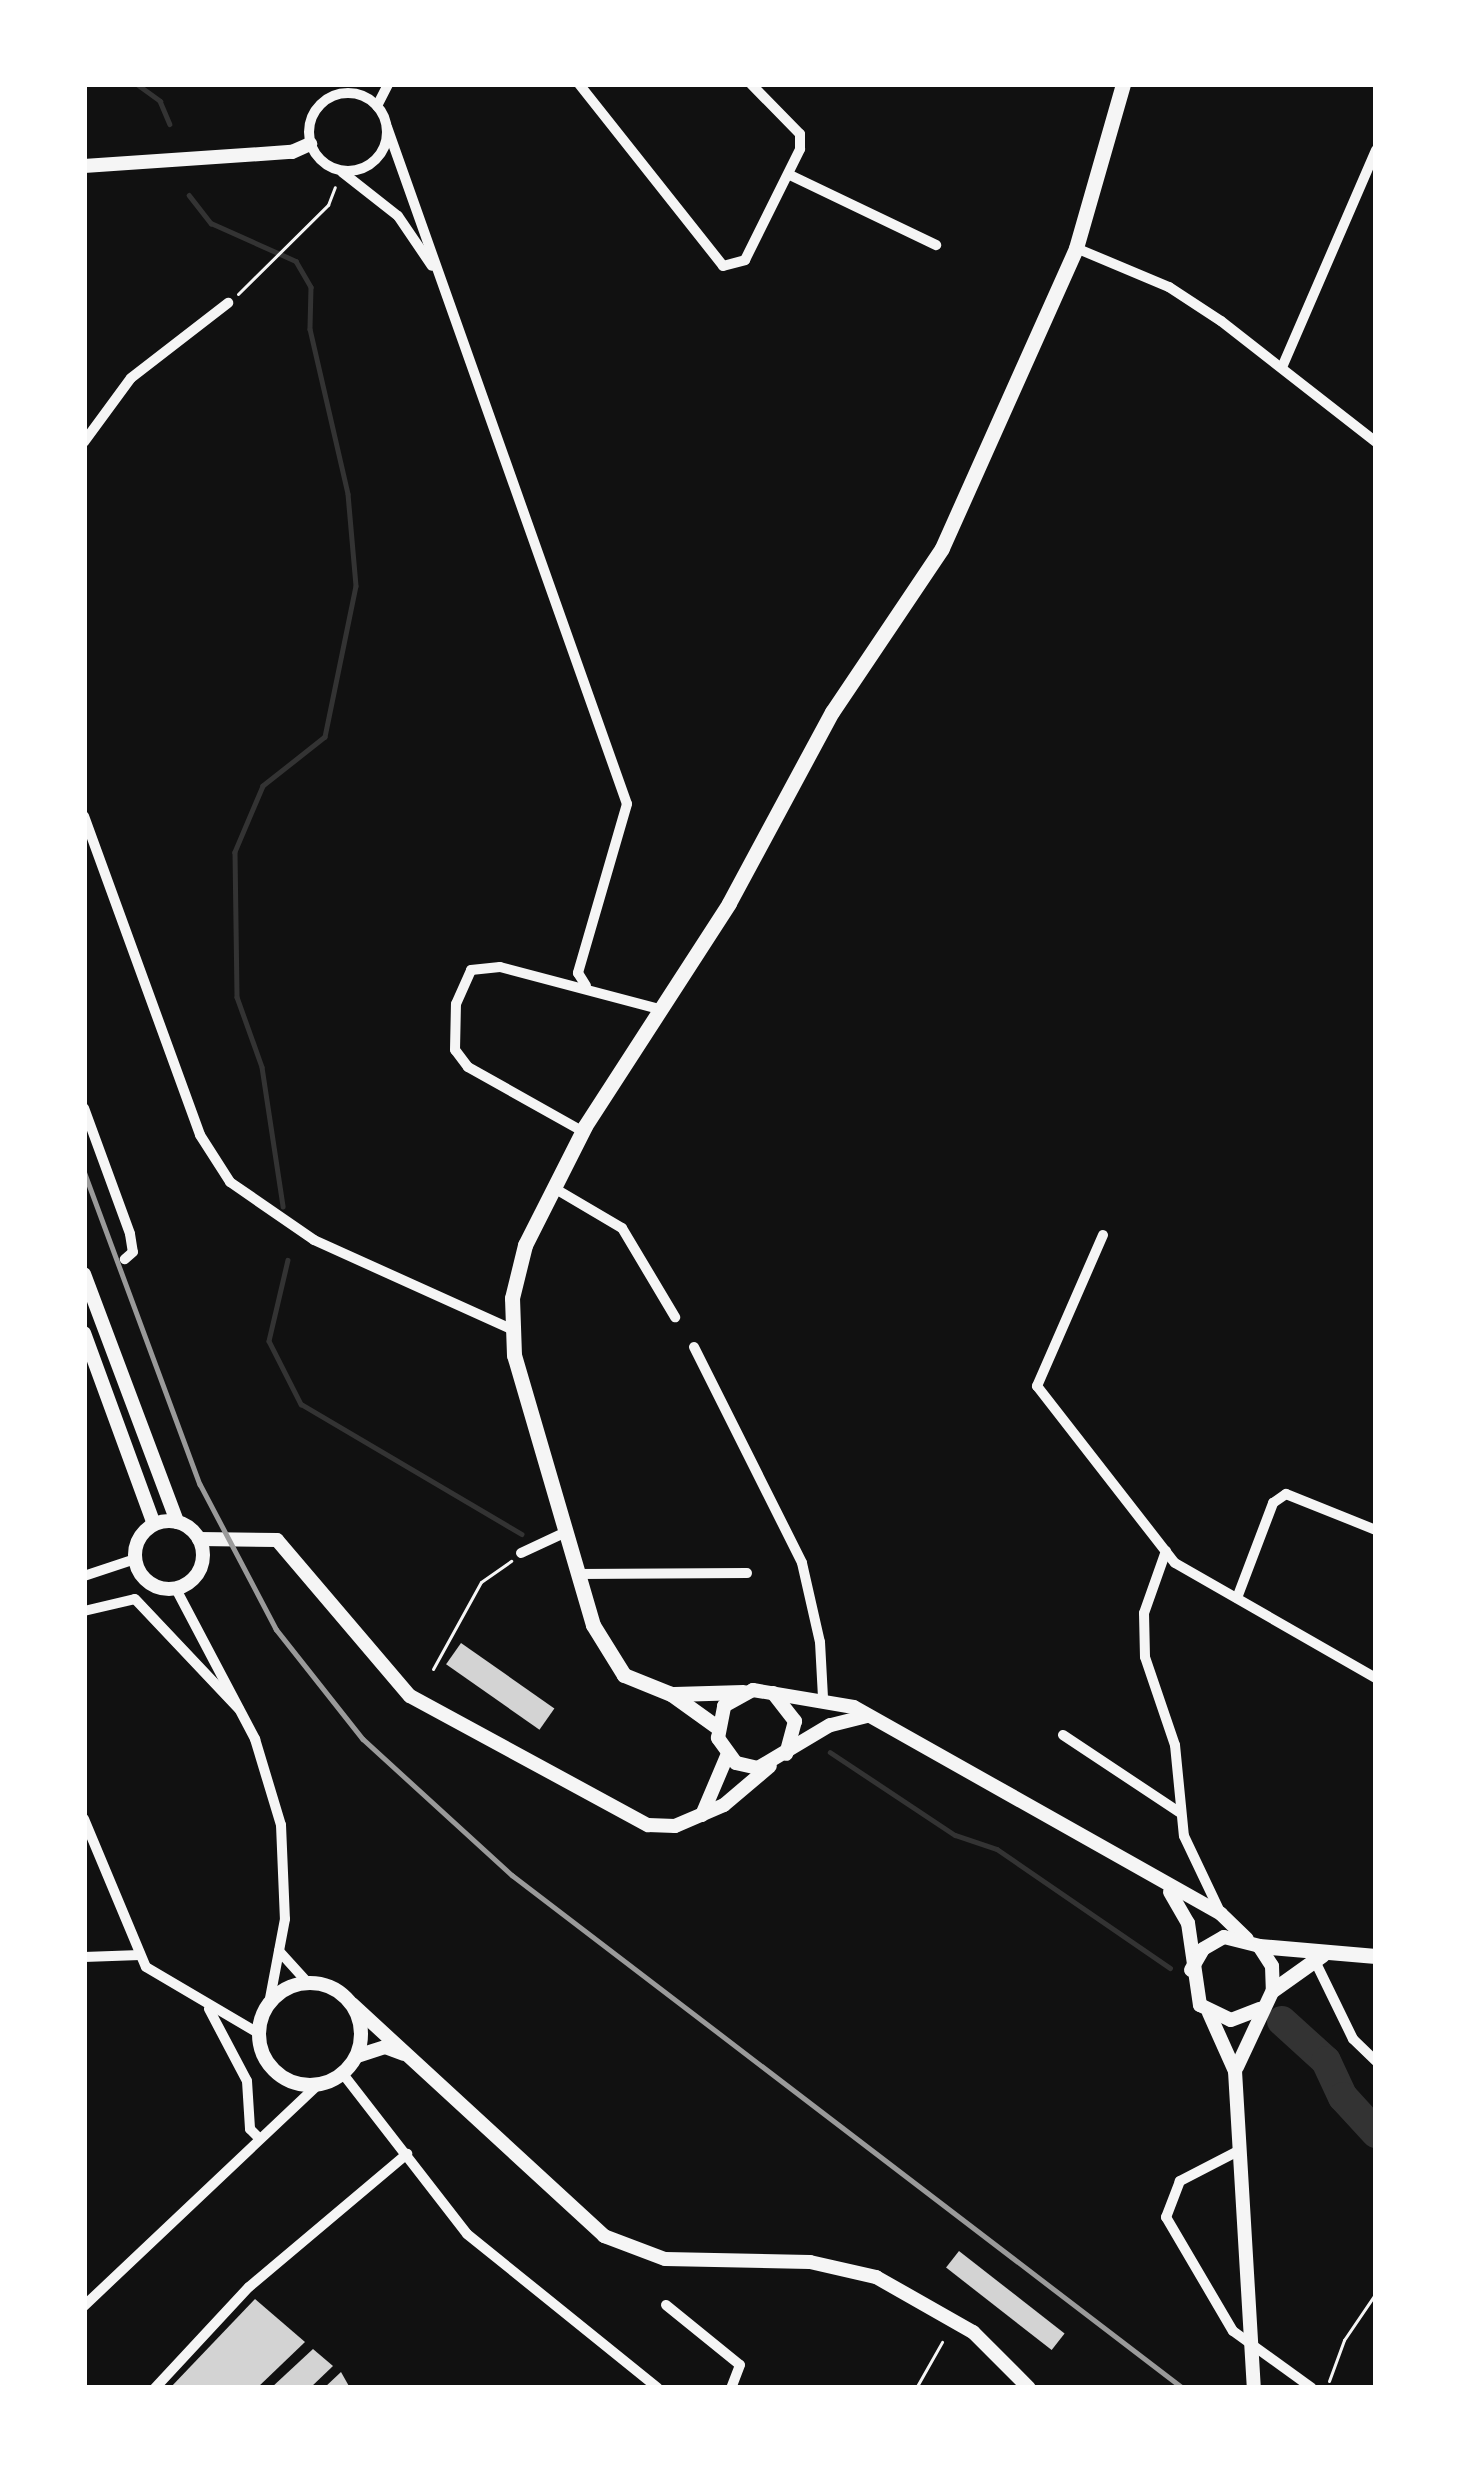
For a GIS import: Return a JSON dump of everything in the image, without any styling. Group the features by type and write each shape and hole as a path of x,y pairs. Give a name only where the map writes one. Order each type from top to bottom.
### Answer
{"main road":[{"path":"717,1727 671,1694 624,1675 593,1625 537,1443 514,1330 525,1244 582,1131 729,903 832,712 941,548 1076,248 1123,84"},
{"path":"671,1694 743,1692"},
{"path":"1253,1943 1376,1956"},
{"path":"1273,1990 1314,1959 1331,1953"}],"street":[{"path":"323,84 332,96"},
{"path":"377,106 388,84"},
{"path":"579,84 711,259 735,265 792,176 800,134 751,84"},
{"path":"760,96 774,84"},
{"path":"310,144 314,112 332,96 356,94 377,106 627,804 578,973 586,986"},
{"path":"338,171 375,161 387,127"},
{"path":"84,166 292,152 310,144"},
{"path":"310,144 398,216 444,284"},
{"path":"1283,365 1376,150"},
{"path":"792,176 936,245"},
{"path":"1076,248 1169,287 1283,365 1376,442"},
{"path":"84,442 131,378 228,303"},
{"path":"84,816 200,1135 230,1182 314,1240 514,1330"},
{"path":"582,1131 468,1066 451,1029 471,970 483,966 586,986 658,1009"},
{"path":"84,1108 130,1234 133,1252 125,1259"},
{"path":"554,1188 622,1228 675,1317"},
{"path":"1103,1235 1037,1386 1166,1551 1376,1678"},
{"path":"84,1274 176,1522 202,1539 257,1535 286,1547 374,1660 443,1719 648,1825 702,1815 830,1725 867,1716"},
{"path":"84,1334 154,1525"},
{"path":"694,1347 802,1563 820,1642 823,1699"},
{"path":"1237,1598 1273,1503 1286,1494 1376,1530"},
{"path":"176,1522 154,1525 139,1539 135,1559 154,1586 176,1588 201,1566 202,1539"},
{"path":"521,1553 566,1532"},
{"path":"1166,1551 1143,1626 1145,1657 1175,1745 1179,1812 1221,1914"},
{"path":"84,1576 135,1559"},
{"path":"578,1574 747,1574"},
{"path":"176,1588 241,1712 281,1825 279,1951 258,2033"},
{"path":"84,1611 127,1597 241,1712"},
{"path":"702,1815 727,1756 717,1727 724,1706 743,1692 823,1699 867,1716 1167,1888 1221,1914 1253,1943 1272,1966 1273,1990 1235,2072"},
{"path":"773,1693 795,1721 786,1754"},
{"path":"1063,1735 1179,1812"},
{"path":"727,1756 747,1767 770,1766"},
{"path":"84,1819 140,1955 157,1977 258,2033 276,2073 318,2085"},
{"path":"1167,1888 1186,1914 1193,1994 1209,2013 1235,2072 1254,2388"},
{"path":"1191,1970 1213,1942 1253,1943"},
{"path":"279,1951 308,1983 352,2004 604,2236 665,2259 810,2262 876,2277 973,2332 1029,2388"},
{"path":"84,1957 140,1955"},
{"path":"1314,1959 1353,2039 1376,2061"},
{"path":"268,2004 308,1983"},
{"path":"84,2306 259,2138 309,2102 318,2085 343,2074 357,2056 361,2029 352,2004"},
{"path":"207,2007 247,2081 250,2129 259,2138"},
{"path":"1209,2013 1243,2019 1263,2007"},
{"path":"357,2056 385,2047 404,2054"},
{"path":"343,2074 500,2267 658,2388"},
{"path":"1240,2150 1180,2181 1166,2217 1233,2331 1312,2388"},
{"path":"155,2388 248,2287 407,2154"},
{"path":"666,2305 740,2365 731,2388"}],"path":[{"path":"228,303 328,205 338,171"},
{"path":"433,1669 481,1582 521,1553"},
{"path":"1329,2381 1344,2340 1376,2293"},
{"path":"916,2388 942,2342"}],"building":[{"path":"461,1643 554,1708 539,1730 446,1664"},
{"path":"959,2251 1065,2333 1052,2350 946,2268"},
{"path":"255,2299 305,2342 257,2388 170,2388"},
{"path":"313,2349 333,2366 310,2388 271,2388"},
{"path":"341,2372 350,2388 324,2388"}],"waterway":[{"path":"137,84 160,101 170,124"},
{"path":"189,195 211,223 296,261 311,287 310,329 348,494 356,586 325,737 263,786 235,852 237,997 262,1067 283,1206"},
{"path":"288,1260 269,1341 301,1404 522,1534"},
{"path":"830,1752 955,1835 997,1849 1170,1968"},
{"path":"1282,2021 1326,2061 1343,2097 1376,2133"}],"railway":[{"path":"84,1171 200,1484 276,1629 363,1739 512,1875 1183,2388"}]}
